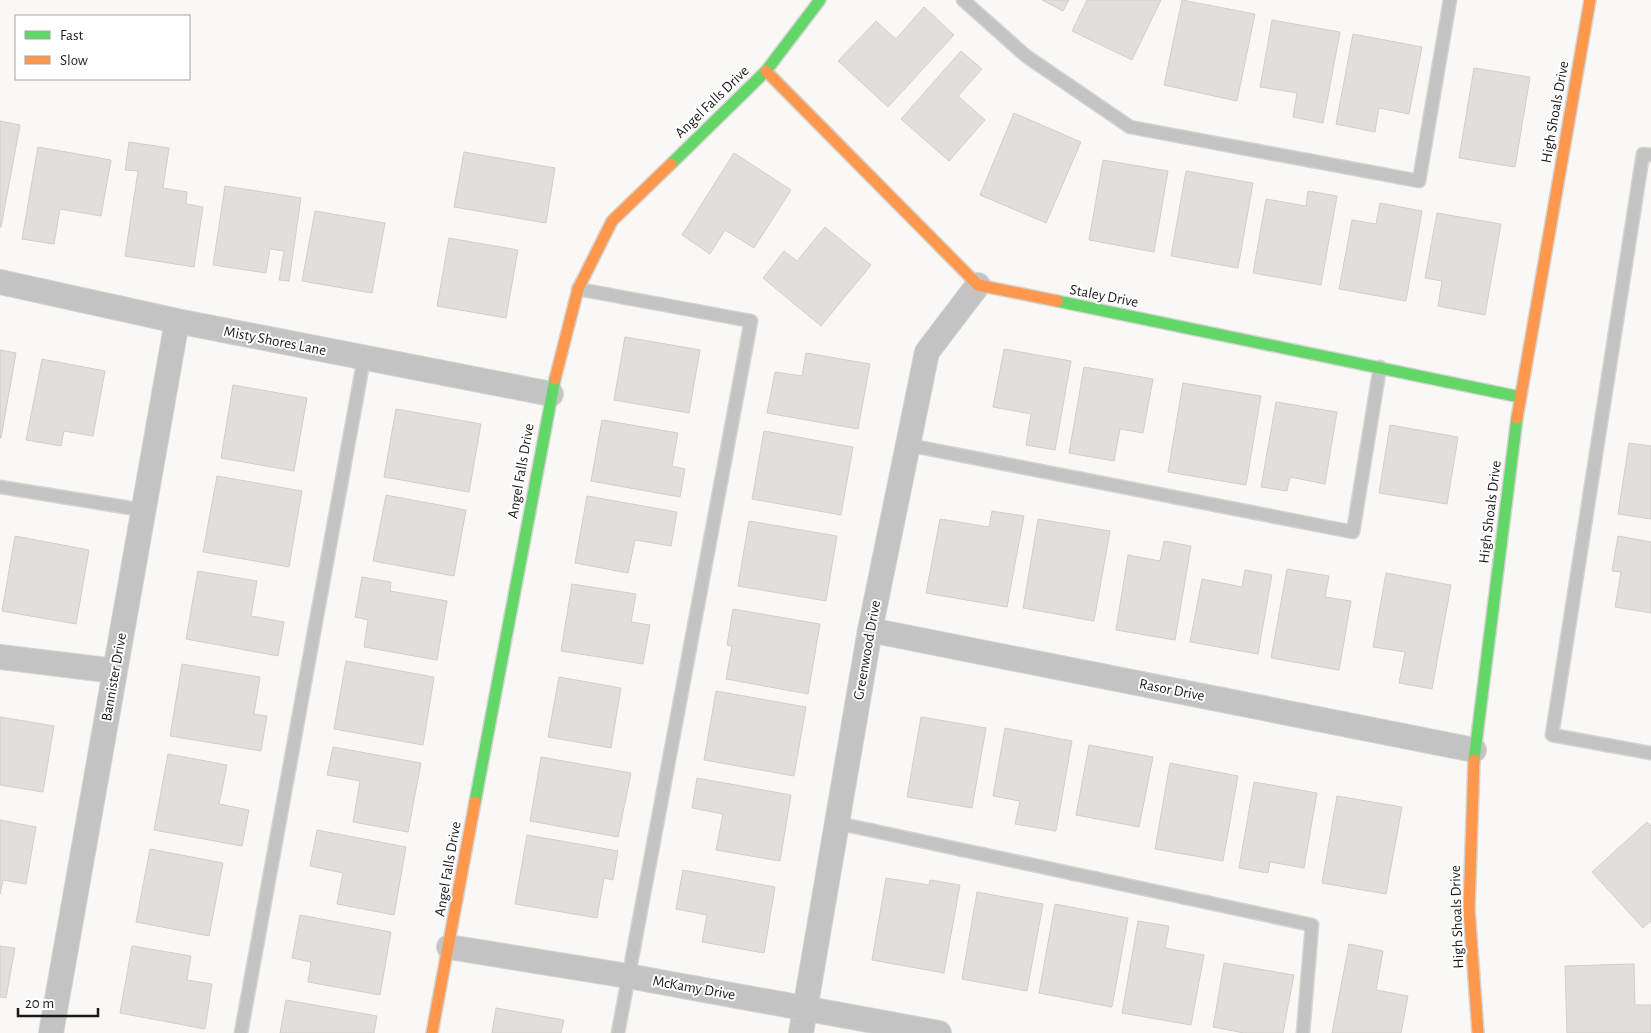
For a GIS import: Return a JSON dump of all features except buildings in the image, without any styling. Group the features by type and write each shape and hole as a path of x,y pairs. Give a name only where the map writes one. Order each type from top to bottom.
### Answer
{"street":[{"name":"Angel Falls Drive","path":"432,1033 550,394 578,289 612,221 766,71 820,0"},
{"name":"High Shoals Drive","path":"1478,1033 1469,908 1474,750 1520,397 1590,0"},
{"path":"766,71 978,285"},
{"name":"Misty Shores Lane","path":"0,282 177,321 550,394"},
{"name":"Staley Drive","path":"978,285 1520,397"},
{"name":"Greenwood Drive","path":"802,1033 870,630 927,352 978,285"},
{"name":"Bannister Drive","path":"51,1033 177,321"},
{"name":"Rasor Drive","path":"870,630 1474,750"},
{"path":"0,657 115,670"},
{"name":"McKamy Drive","path":"448,947 628,976 939,1033"}],"lane":[{"path":"963,0 1026,56 1130,127 1419,181 1450,0"},
{"path":"1651,155 1643,154 1552,735 1651,753"},
{"path":"578,289 751,320 618,1033"},
{"path":"241,1033 364,358"},
{"path":"908,446 1353,532 1380,367"},
{"path":"0,487 144,510"},
{"path":"837,823 1312,925 1303,1033"}],"traffic: fast":[{"path":"671,164 766,71 820,0"},
{"path":"1057,301 1520,397"},
{"path":"475,802 555,379"},
{"path":"1474,760 1517,418"}],"traffic: slow":[{"path":"1517,418 1590,0"},
{"path":"766,71 978,285 1057,301"},
{"path":"555,379 578,289 612,221 671,164"},
{"path":"1474,760 1469,909 1478,1033"},
{"path":"432,1033 475,802"}]}
